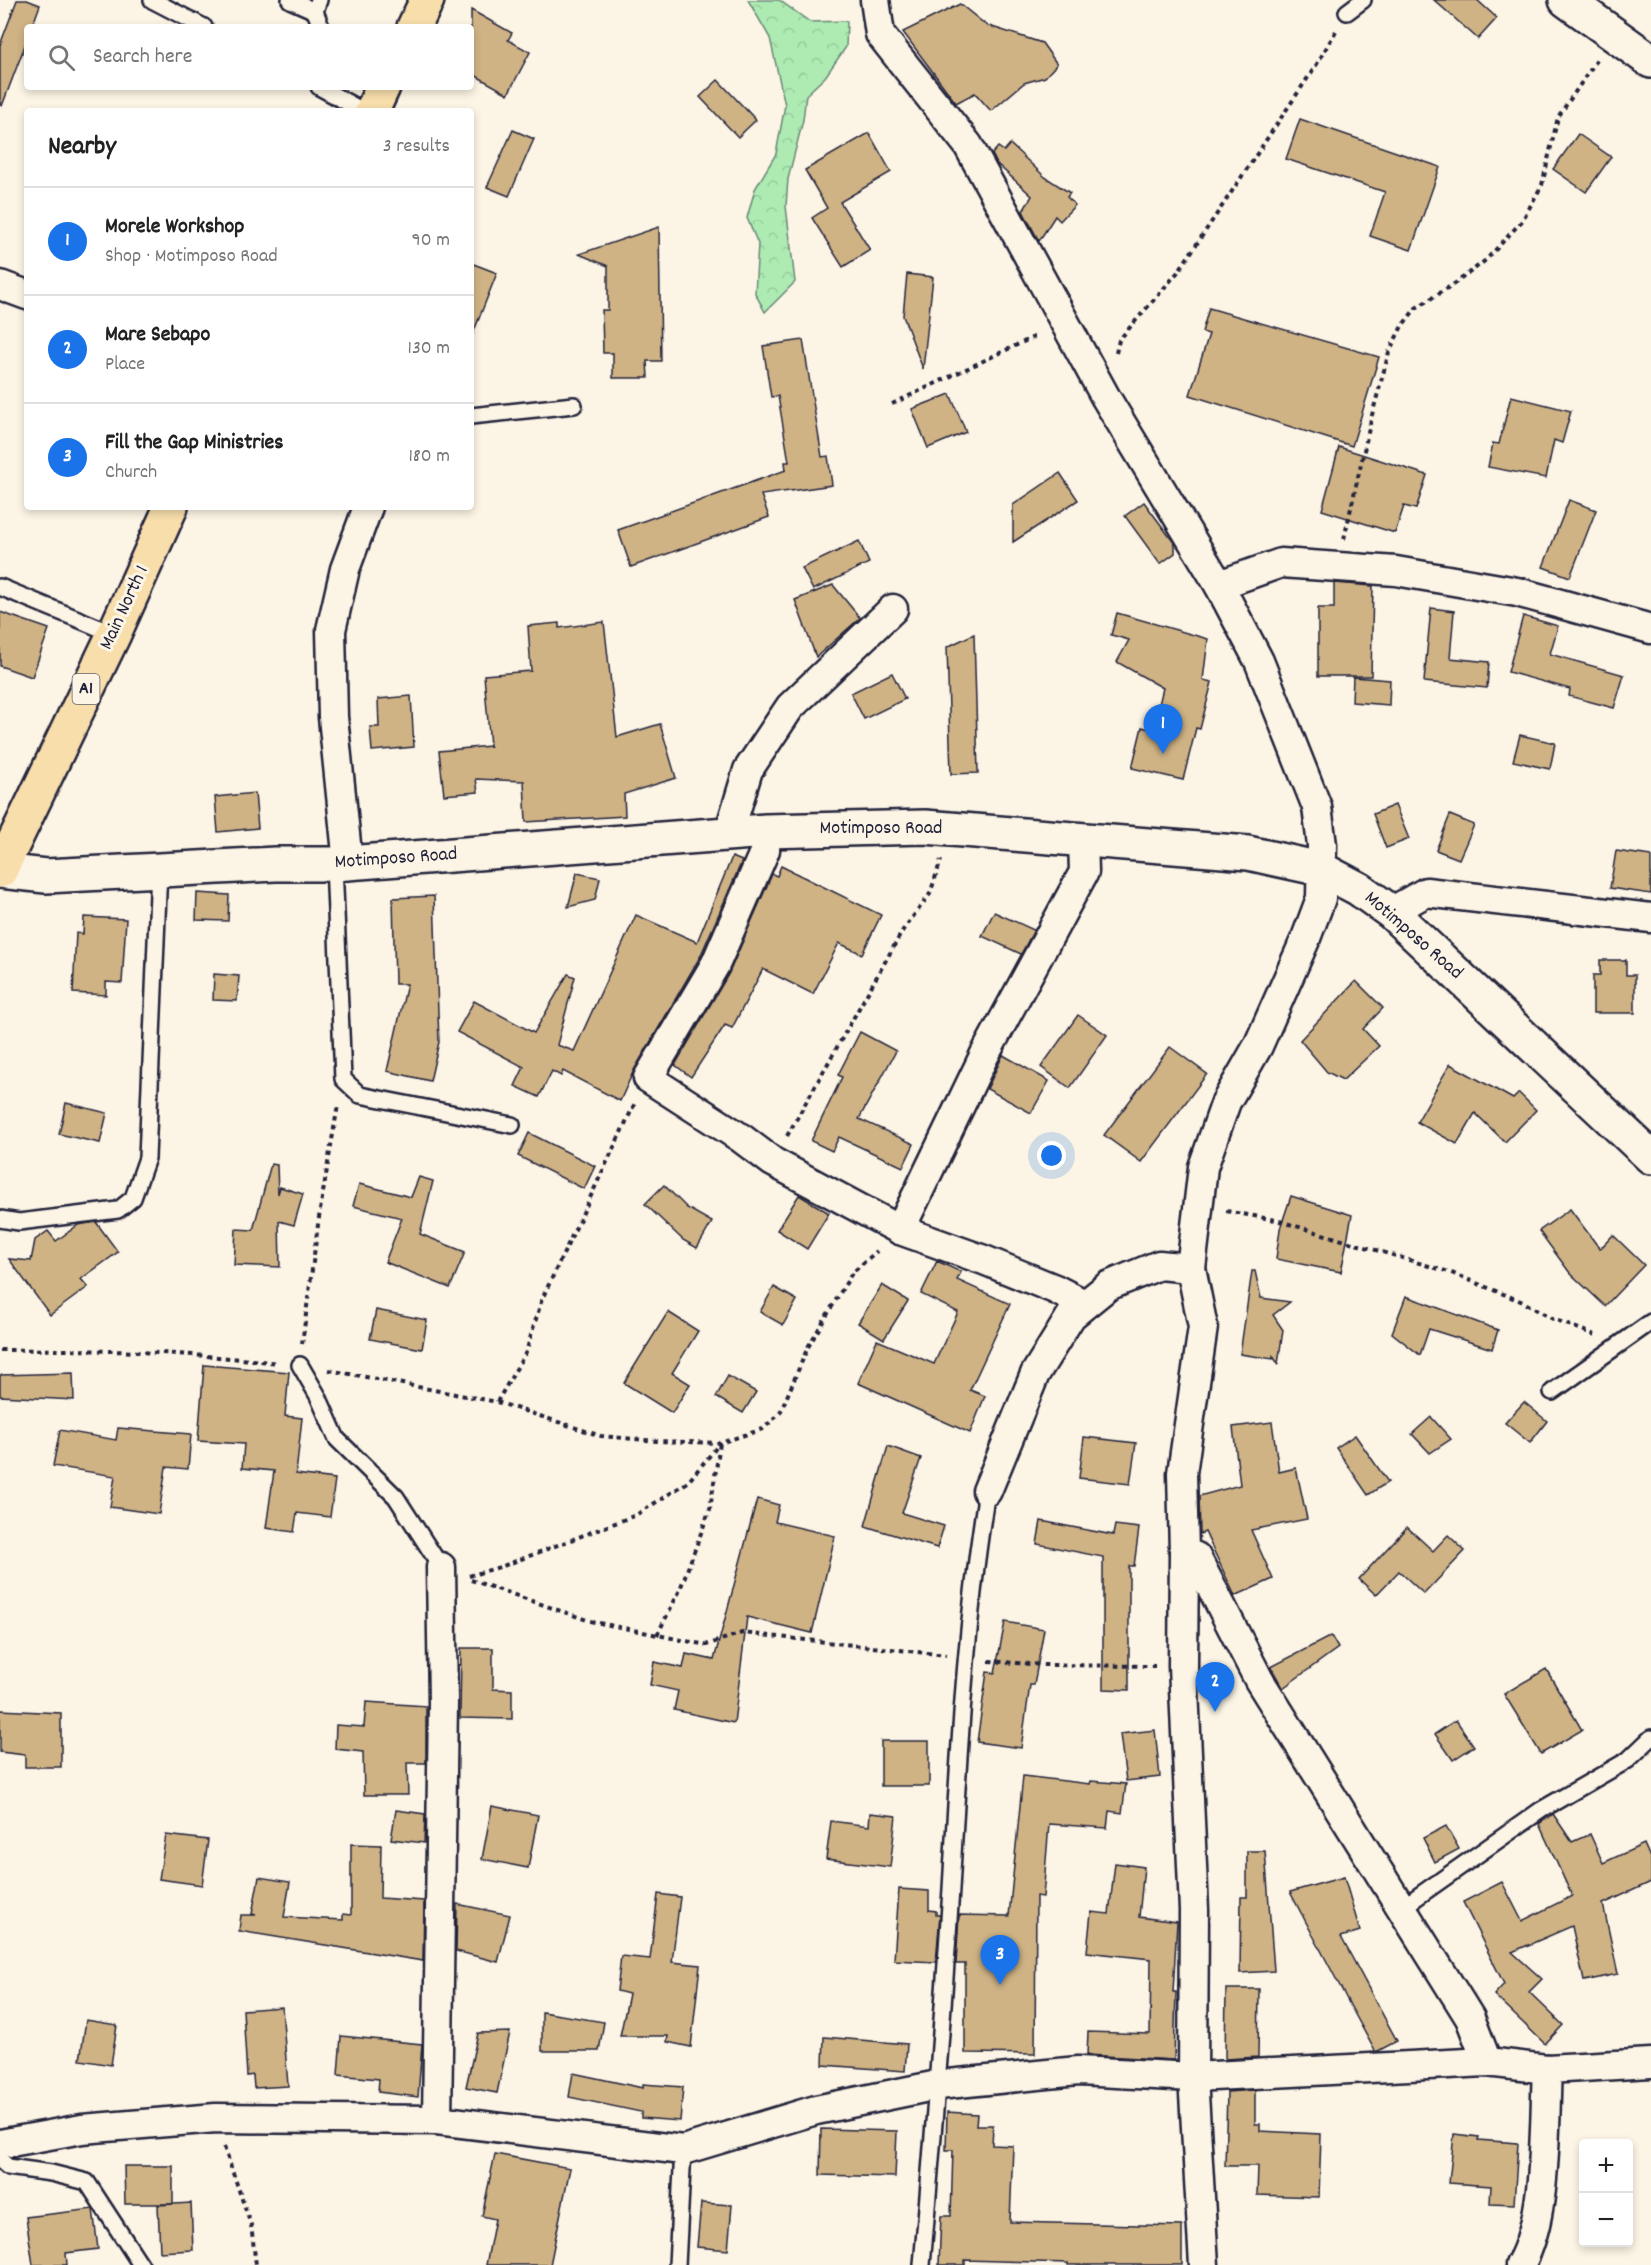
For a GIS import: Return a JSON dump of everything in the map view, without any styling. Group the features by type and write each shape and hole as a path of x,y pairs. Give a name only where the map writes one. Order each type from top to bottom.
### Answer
{"main road":[{"path":"415,24 427,0"},
{"path":"373,108 382,90"},
{"name":"Main North 1","path":"0,871 114,634 170,510"}],"street":[{"path":"875,0 880,34 968,145 1106,398 1220,585 1259,661 1317,807 1322,845 1321,898 1284,991 1258,1046 1226,1102 1203,1167 1191,1268 1203,1327 1182,1473 1183,1666 1194,1910 1192,2077 1204,2265"},
{"path":"1566,0 1651,61"},
{"path":"0,285 24,295"},
{"path":"341,864 331,630 345,568 367,510"},
{"path":"1220,585 1281,562 1396,571 1517,592 1651,629"},
{"path":"729,833 748,770 790,707 893,609"},
{"name":"Motimposo Road","path":"0,871 46,876 275,864 341,864 729,833 926,826 1248,853 1321,869 1359,889 1391,912 1651,1157"},
{"path":"766,831 765,850 715,965 648,1078 773,1162 900,1230 984,1260 1055,1289 1084,1304"},
{"path":"900,1230 984,1056 1084,872 1083,839"},
{"path":"1391,912 1426,892 1651,918"},
{"path":"987,1491 1035,1374 1071,1316 1108,1286 1159,1265 1191,1268"},
{"path":"1184,1552 1196,1557 1259,1680 1470,2018 1487,2062"},
{"path":"438,2120 443,1682 452,1572"},
{"path":"0,2144 82,2129 216,2118 438,2120 682,2150 816,2110 938,2085 1078,2071 1192,2077 1487,2062 1547,2069 1651,2063"},
{"path":"1520,2265 1534,2234 1541,2177 1547,2069"}],"lane":[{"path":"152,0 198,24"},
{"path":"290,0 317,5 320,24"},
{"path":"1347,12 1364,0"},
{"path":"324,90 358,108"},
{"path":"474,416 574,405"},
{"path":"0,587 114,634"},
{"path":"341,864 343,1078 360,1095 512,1125"},
{"path":"0,1219 19,1222 118,1210 133,1198 147,1158 159,869"},
{"path":"1552,1392 1651,1322"},
{"path":"300,1365 337,1439 396,1497 452,1572"},
{"path":"922,2265 938,2085 954,1821 973,1578 987,1491"},
{"path":"1400,1909 1541,1810 1628,1760 1651,1738"},
{"path":"676,2265 682,2150"},
{"path":"0,2160 8,2167 51,2173 87,2182 141,2265"}],"path":[{"path":"1106,398 1119,340 1178,272 1317,64 1347,12"},
{"path":"1336,566 1389,352 1402,326 1416,308 1486,260 1522,220 1542,185 1557,117 1587,78 1610,33"},
{"path":"892,404 1063,322"},
{"path":"773,1162 903,930 930,894 952,829"},
{"path":"300,1365 320,1210 343,1078"},
{"path":"496,1402 526,1352 542,1299 621,1129 648,1078"},
{"path":"1198,1209 1241,1211 1439,1269 1523,1302 1553,1319 1621,1345"},
{"path":"0,1350 90,1349 191,1353 300,1365 496,1402 602,1436 720,1443 763,1429 780,1413 808,1347 852,1273 900,1230"},
{"path":"452,1572 503,1566 636,1515 688,1482 720,1443"},
{"path":"657,1635 680,1593 710,1509 720,1443"},
{"path":"452,1572 590,1621 706,1645"},
{"path":"216,2118 251,2225 256,2265"}],"green space":[{"path":"748,0 779,0 810,22 847,21 846,47 825,77 806,95 803,120 788,179 786,206 795,282 765,312 755,293 758,244 747,218 755,189 776,154 785,105 770,38"}],"building":[{"path":"17,0 27,0 40,5 33,24 24,24 24,48 2,106 0,105 0,45"},
{"path":"1434,0 1477,0 1497,18 1478,39"},
{"path":"960,4 986,25 1042,43 1057,64 1045,77 1024,83 991,111 975,93 956,103 903,32"},
{"path":"471,10 512,33 508,40 530,52 508,94 474,75 474,24 471,24"},
{"path":"718,80 756,120 738,137 700,97"},
{"path":"1300,119 1440,167 1411,250 1370,236 1385,192 1286,159"},
{"path":"513,130 534,139 509,196 487,187"},
{"path":"869,133 891,172 840,202 870,250 843,267 812,218 827,208 805,170"},
{"path":"1578,134 1611,157 1586,192 1553,169"},
{"path":"1010,144 1045,177 1070,193 1067,197 1075,205 1060,221 1055,216 1039,241 1023,211 1032,196 997,164 992,154 998,147 1004,151"},
{"path":"659,227 661,361 647,361 648,378 613,378 613,353 603,353 602,310 608,310 608,266 579,254"},
{"path":"474,264 497,273 474,331"},
{"path":"907,274 933,277 923,369 903,316"},
{"path":"1209,308 1379,357 1352,446 1190,395 1209,334 1202,332"},
{"path":"803,340 822,457 828,456 832,485 761,495 769,517 631,567 618,530 786,470 785,462 789,462 778,396 771,397 763,346"},
{"path":"950,394 966,432 928,448 912,409"},
{"path":"1511,396 1571,411 1562,443 1554,440 1546,478 1488,467 1493,443 1499,444"},
{"path":"1339,447 1427,475 1416,509 1404,506 1395,533 1322,510"},
{"path":"1060,473 1078,500 1013,542 1013,505"},
{"path":"1569,500 1596,510 1570,577 1543,567"},
{"path":"1144,502 1175,544 1175,553 1160,564 1125,516"},
{"path":"859,541 869,563 813,590 802,568"},
{"path":"1334,583 1373,586 1371,676 1318,676 1318,608 1334,608"},
{"path":"833,585 860,618 816,657 795,600"},
{"path":"1431,608 1454,611 1450,658 1489,662 1487,688 1424,682"},
{"path":"0,612 49,629 32,677 0,666"},
{"path":"1117,613 1208,639 1203,680 1212,682 1200,729 1196,728 1183,780 1132,768 1142,727 1153,730 1163,688 1117,662 1129,640 1111,635"},
{"path":"1523,616 1558,626 1550,654 1624,675 1614,708 1569,696 1570,689 1508,672"},
{"path":"604,622 617,737 660,724 676,778 624,794 625,816 526,822 524,781 476,779 478,792 444,795 439,751 490,746 484,675 531,671 528,626 559,623 559,628"},
{"path":"974,634 978,773 951,774 947,647"},
{"path":"892,673 905,699 864,719 851,693"},
{"path":"1353,677 1390,680 1389,705 1352,702"},
{"path":"411,696 414,747 372,751 370,727 379,727 378,699"},
{"path":"1520,735 1555,743 1550,769 1513,761"},
{"path":"255,793 258,828 218,832 215,797"},
{"path":"1395,805 1409,839 1386,848 1373,814"},
{"path":"1450,815 1474,825 1459,859 1436,850"},
{"path":"1616,851 1651,856 1651,894 1610,888"},
{"path":"732,857 742,861 700,957 634,1070 620,1101 563,1071 561,1076 552,1071 539,1097 515,1086 524,1067 457,1032 474,1001 534,1033 568,974 575,977 557,1045 574,1051 636,915 697,942"},
{"path":"781,866 881,915 862,954 839,943 813,994 763,969 732,1028 725,1025 691,1077 675,1065 729,973 772,874 777,876"},
{"path":"577,873 600,878 595,900 568,907"},
{"path":"197,893 229,895 228,921 196,920"},
{"path":"434,896 439,1042 430,1081 387,1071 407,984 395,984 393,898"},
{"path":"994,912 1034,930 1021,954 982,936"},
{"path":"84,917 126,919 122,983 106,982 106,995 73,993 76,933 83,934"},
{"path":"1600,960 1626,960 1626,975 1635,975 1635,1013 1593,1013 1593,975 1600,975"},
{"path":"214,974 239,976 237,1001 213,1000"},
{"path":"1356,981 1383,1008 1363,1029 1379,1046 1343,1080 1327,1072 1300,1040"},
{"path":"1078,1015 1107,1035 1070,1088 1041,1067"},
{"path":"860,1032 896,1051 859,1119 914,1144 903,1167 839,1137 832,1151 811,1141 842,1077 838,1075"},
{"path":"1170,1047 1207,1074 1141,1162 1104,1135"},
{"path":"1003,1055 1049,1081 1031,1113 987,1089"},
{"path":"1450,1064 1513,1099 1519,1093 1536,1110 1505,1142 1475,1113 1457,1144 1417,1122"},
{"path":"66,1103 107,1113 100,1143 59,1134"},
{"path":"529,1133 595,1166 584,1189 518,1156"},
{"path":"271,1164 277,1165 278,1194 280,1187 303,1194 294,1225 279,1221 280,1267 234,1265 236,1229 253,1230"},
{"path":"419,1177 433,1181 420,1234 465,1252 450,1288 385,1262 402,1218 353,1206 359,1184 411,1197"},
{"path":"664,1185 687,1208 712,1222 697,1248 683,1240 645,1204"},
{"path":"799,1195 829,1213 807,1249 777,1230"},
{"path":"1291,1196 1352,1215 1341,1272 1276,1259 1280,1229"},
{"path":"1570,1209 1600,1249 1613,1235 1644,1265 1605,1306 1570,1273 1539,1231"},
{"path":"96,1222 118,1252 81,1279 88,1287 50,1315 9,1259 31,1261 35,1240 48,1231 56,1241 78,1225"},
{"path":"937,1261 961,1272 957,1280 1010,1304 970,1390 985,1396 970,1433 858,1383 877,1340 934,1364 958,1312 921,1294"},
{"path":"1252,1271 1255,1271 1261,1298 1290,1302 1273,1315 1283,1330 1278,1364 1273,1356 1273,1359 1240,1354"},
{"path":"882,1285 908,1301 884,1339 858,1323"},
{"path":"774,1287 797,1300 783,1325 760,1312"},
{"path":"1406,1296 1498,1330 1492,1349 1429,1329 1420,1355 1392,1333"},
{"path":"376,1310 427,1320 422,1349 370,1339"},
{"path":"668,1312 698,1331 672,1373 690,1384 672,1413 624,1383"},
{"path":"204,1365 289,1372 285,1416 302,1418 296,1474 335,1479 330,1517 297,1513 294,1532 266,1528 274,1471 242,1468 244,1444 198,1441"},
{"path":"73,1373 74,1400 0,1396 0,1375"},
{"path":"728,1376 756,1392 743,1413 716,1397"},
{"path":"1524,1402 1547,1421 1530,1443 1505,1423"},
{"path":"1431,1417 1451,1439 1430,1453 1412,1434"},
{"path":"1272,1422 1279,1472 1296,1468 1307,1519 1251,1530 1273,1579 1235,1596 1205,1532 1200,1534 1199,1496 1240,1485 1233,1427"},
{"path":"118,1428 191,1434 188,1469 166,1467 159,1514 110,1507 115,1476 53,1466 60,1430 116,1440"},
{"path":"1355,1435 1388,1482 1368,1495 1336,1448"},
{"path":"1084,1437 1136,1443 1130,1484 1079,1478"},
{"path":"888,1446 921,1458 902,1513 944,1526 937,1548 865,1526"},
{"path":"757,1499 779,1505 775,1522 835,1536 812,1633 747,1617 734,1723 674,1710 678,1691 650,1685 654,1662 683,1668 686,1654 714,1660"},
{"path":"1041,1521 1113,1535 1115,1525 1139,1528 1134,1566 1129,1566 1129,1690 1103,1689 1103,1557 1037,1544"},
{"path":"1407,1527 1433,1551 1448,1535 1465,1551 1424,1594 1399,1571 1376,1595 1359,1579"},
{"path":"1005,1622 1044,1629 1034,1685 1030,1685 1021,1748 977,1742 987,1672 995,1673"},
{"path":"1331,1636 1338,1648 1283,1688 1271,1667"},
{"path":"461,1648 493,1648 493,1689 512,1690 512,1719 460,1718"},
{"path":"1546,1669 1582,1730 1541,1754 1504,1694"},
{"path":"366,1702 426,1706 426,1763 407,1763 408,1795 364,1795 363,1752 335,1749 336,1725 364,1727"},
{"path":"0,1710 61,1713 61,1767 25,1767 25,1755 0,1752"},
{"path":"1456,1720 1474,1746 1453,1760 1435,1734"},
{"path":"1155,1730 1160,1777 1126,1781 1120,1734"},
{"path":"881,1741 929,1741 929,1786 881,1786"},
{"path":"1023,1776 1090,1784 1091,1781 1126,1784 1122,1813 1109,1811 1107,1828 1049,1824 1043,1897 1036,1896 1035,2054 965,2053 965,1964 956,1964 959,1915 1009,1916"},
{"path":"492,1806 538,1815 528,1868 482,1859"},
{"path":"396,1810 425,1814 424,1843 391,1839"},
{"path":"870,1813 896,1816 890,1867 826,1859 831,1821 869,1826"},
{"path":"1553,1814 1572,1842 1590,1834 1603,1863 1644,1844 1651,1860 1651,1882 1603,1904 1618,1974 1584,1981 1572,1926 1512,1952 1542,1979 1529,1992 1563,2025 1545,2044 1494,1995 1504,1984 1463,1902 1502,1882 1522,1921 1572,1896 1539,1824"},
{"path":"1446,1826 1459,1849 1435,1862 1423,1838"},
{"path":"166,1835 208,1840 202,1885 159,1879"},
{"path":"351,1844 381,1845 380,1898 424,1901 423,1961 239,1931 241,1915 256,1915 252,1914 259,1877 290,1882 284,1917 343,1920 343,1914 351,1915"},
{"path":"1247,1851 1265,1851 1274,1971 1240,1973 1241,1897 1247,1897"},
{"path":"1115,1863 1144,1867 1139,1917 1177,1922 1173,1992 1176,1992 1174,2060 1087,2055 1088,2032 1150,2034 1151,1959 1087,1952 1091,1912 1109,1914"},
{"path":"1344,1877 1360,1931 1341,1937 1397,2041 1378,2051 1375,2051 1290,1892"},
{"path":"899,1889 929,1891 929,1910 936,1911 936,1915 940,1915 936,1962 894,1960"},
{"path":"658,1894 680,1897 672,1962 700,1965 691,2047 667,2042 668,2036 620,2036 629,1994 617,1991 621,1956 650,1959"},
{"path":"457,1904 510,1915 498,1962 456,1951"},
{"path":"1226,1989 1259,1989 1258,2057 1225,2059"},
{"path":"282,2007 288,2086 254,2088 253,2075 247,2076 243,2010"},
{"path":"542,2012 604,2022 599,2051 542,2051"},
{"path":"86,2020 117,2025 111,2065 80,2060"},
{"path":"510,2032 497,2093 466,2087 478,2033"},
{"path":"341,2036 422,2044 418,2097 378,2092 379,2079 338,2075"},
{"path":"824,2037 907,2044 905,2071 823,2065"},
{"path":"573,2073 643,2088 643,2084 683,2087 680,2121 641,2118 641,2112 569,2097"},
{"path":"1255,2090 1255,2124 1260,2124 1260,2131 1321,2134 1319,2197 1257,2195 1258,2166 1225,2166 1227,2092"},
{"path":"947,2112 977,2114 976,2125 993,2125 992,2145 1013,2146 1010,2222 1182,2226 1182,2265 1068,2265 1068,2263 965,2260 965,2265 939,2265 941,2216 951,2216 953,2150 946,2150"},
{"path":"821,2129 897,2131 895,2177 820,2175"},
{"path":"1454,2134 1479,2137 1478,2140 1518,2143 1514,2204 1490,2203 1491,2186 1449,2183"},
{"path":"495,2154 570,2168 550,2265 486,2265 495,2219 482,2216"},
{"path":"124,2166 173,2166 173,2204 125,2204"},
{"path":"191,2203 193,2250 160,2252 158,2205"},
{"path":"701,2203 732,2205 728,2250 697,2247"},
{"path":"93,2209 98,2249 66,2253 67,2265 33,2265 26,2217"}],"place":[{"name":"Morele Workshop","path":"1163,754"},
{"name":"Mare Sebapo","path":"1215,1712"},
{"name":"Fill the Gap Ministries","path":"1000,1985"}]}
